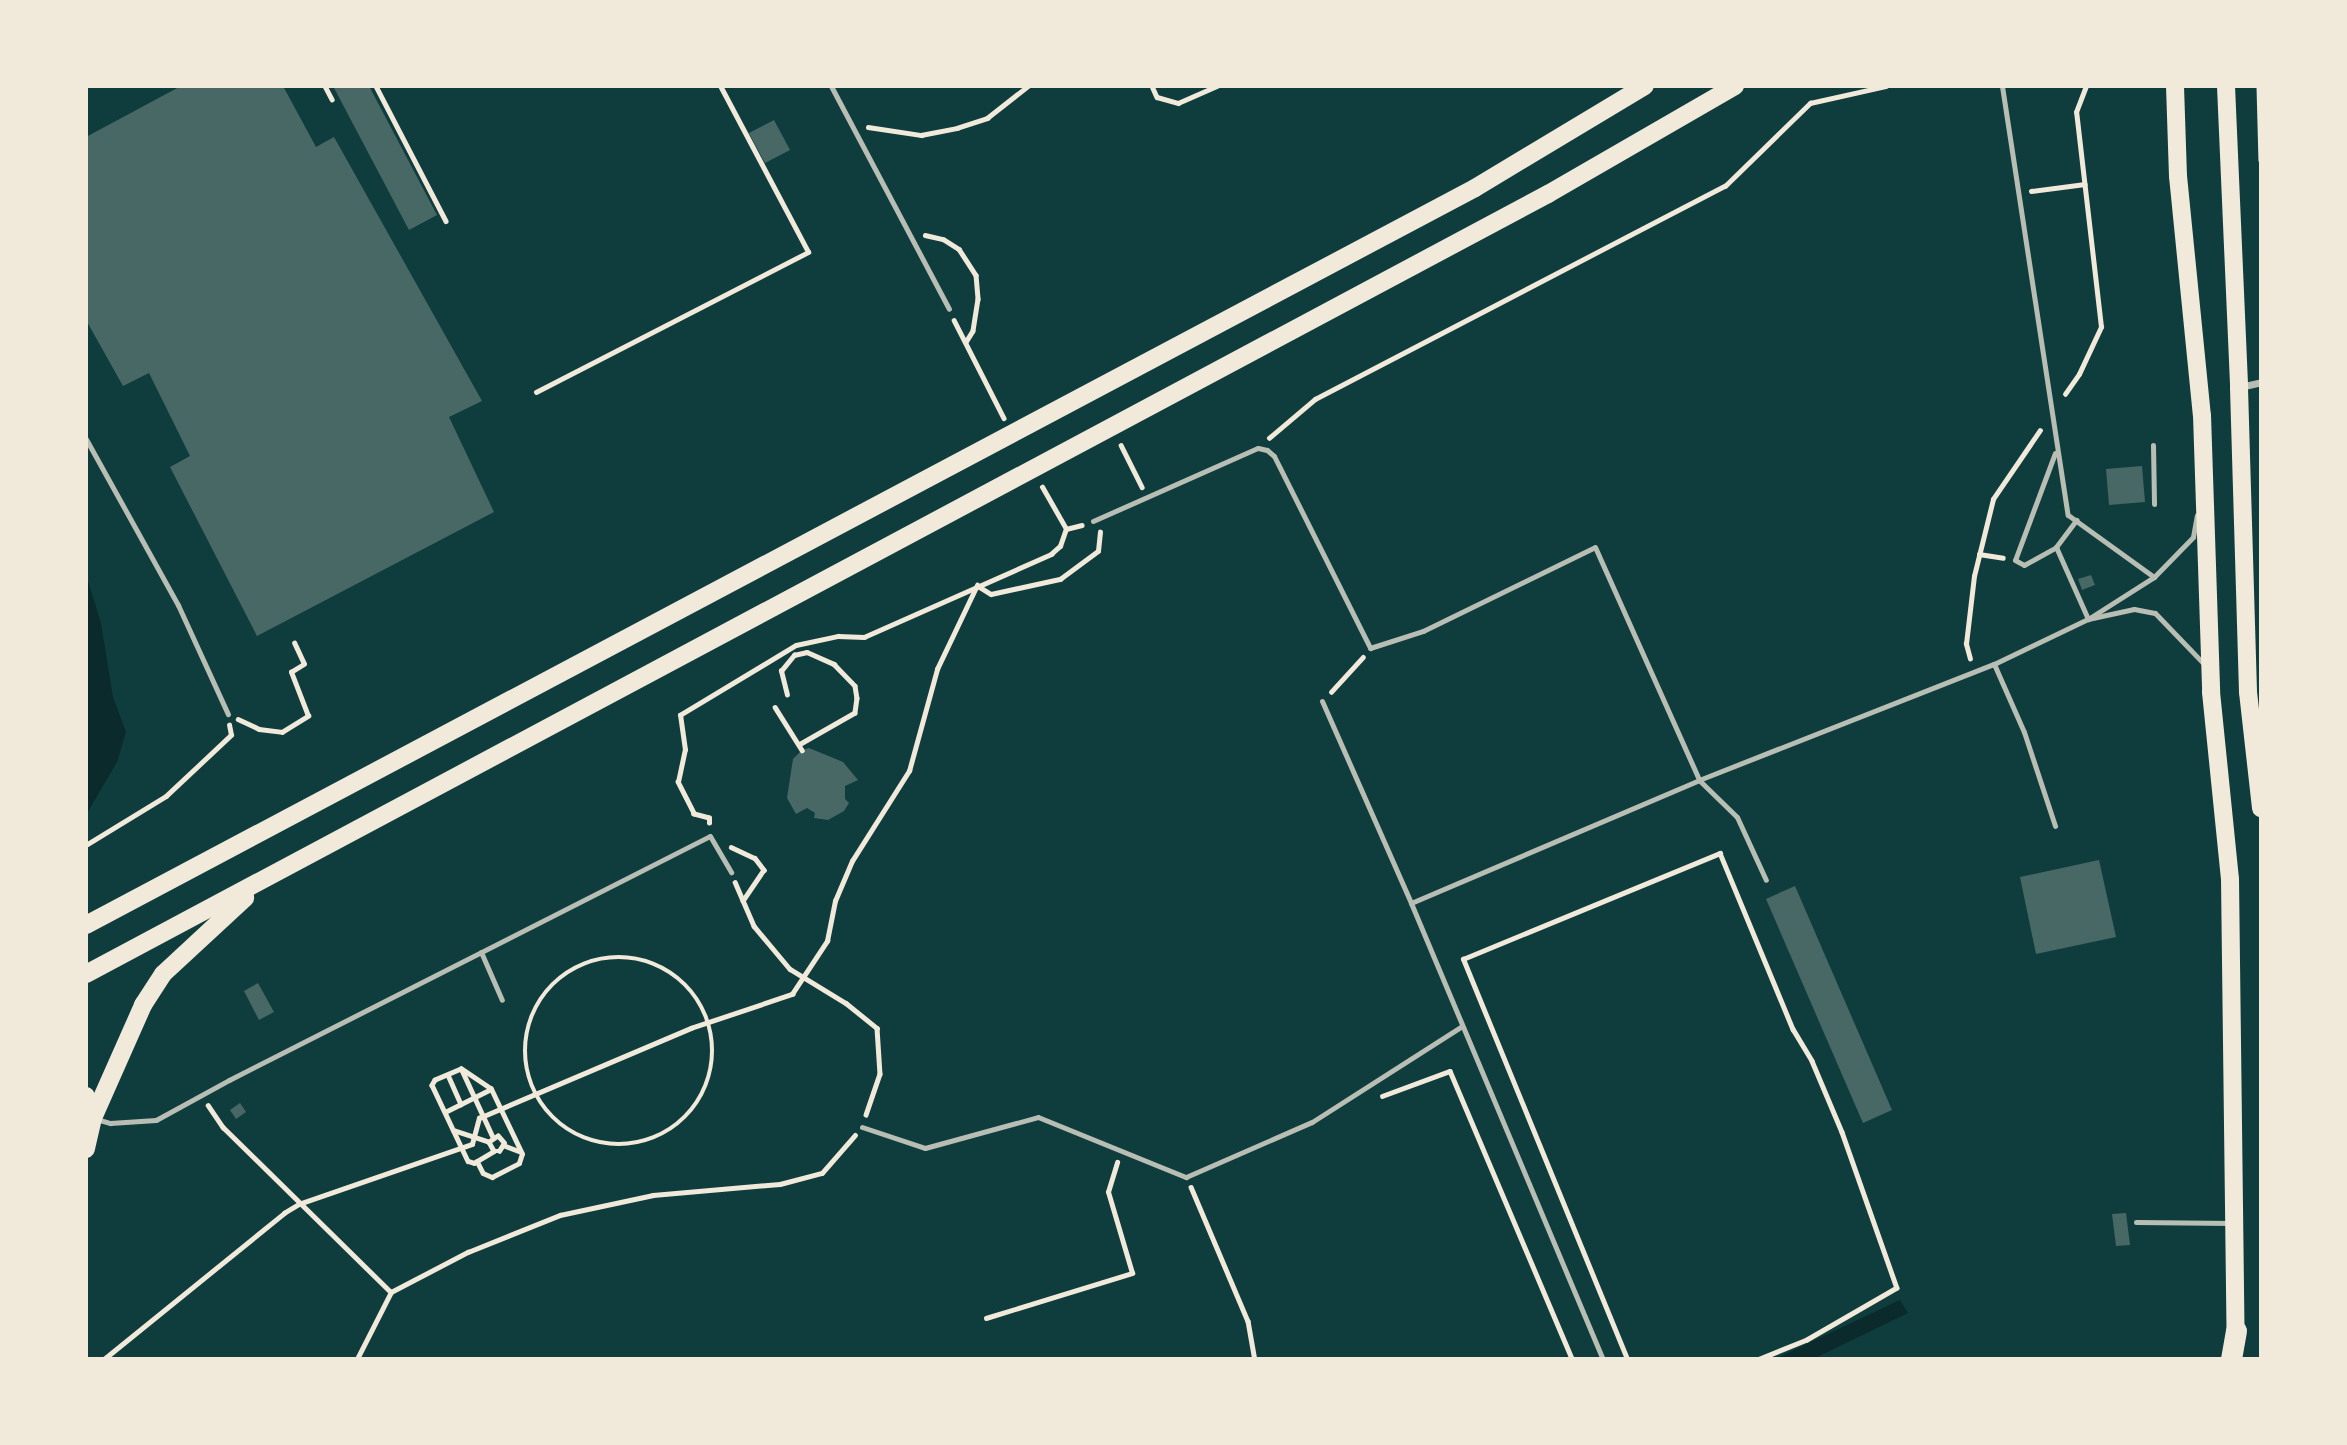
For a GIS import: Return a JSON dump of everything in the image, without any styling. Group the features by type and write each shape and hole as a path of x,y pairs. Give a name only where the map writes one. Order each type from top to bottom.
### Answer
{"highway":[{"path":"2233,1359 2236,1330"}],"main road":[{"path":"86,925 1475,188 1645,86"},
{"path":"86,974 1548,194 1735,86"},
{"path":"2175,86 2178,176 2202,415 2211,672 2230,879 2236,1330"},
{"path":"2226,86 2248,692 2261,808"},
{"path":"86,1149 93,1118 143,1005 163,974 262,882"},
{"path":"86,1096 93,1118"}],"street":[{"path":"2239,388 2261,382"}],"lane":[{"path":"831,86 949,309"},
{"path":"2002,86 2068,514 2154,578"},
{"path":"86,439 178,606 228,714"},
{"path":"2153,445 2154,504"},
{"path":"1096,520 1258,448 1274,456 1370,649 1423,631 1595,547 1699,780 1737,817 1766,880"},
{"path":"2057,450 2015,560 2024,565 2056,547 2076,520"},
{"path":"1411,903 1699,780 1994,664 2088,619 2154,578 2193,537 2204,481"},
{"path":"2056,547 2088,619"},
{"path":"2088,619 2134,610 2155,613 2211,672"},
{"path":"1994,664 2024,732 2055,825"},
{"path":"1322,701 1411,903 1603,1359"},
{"path":"93,1118 110,1123 156,1120 710,836 731,872"},
{"path":"481,952 502,1000"},
{"path":"862,1127 925,1148 1038,1117 1186,1177 1312,1122 1462,1026"},
{"path":"2136,1222 2235,1223"}],"path":[{"path":"325,86 332,99"},
{"path":"376,86 446,221"},
{"path":"536,392 808,252 720,86"},
{"path":"851,123 885,132 921,135 957,128 987,118 1028,86"},
{"path":"1152,86 1157,97 1178,103 1217,86"},
{"path":"1258,86 1268,86"},
{"path":"1258,448 1315,399 1725,186 1810,103 1886,86"},
{"path":"2259,86 2261,160"},
{"path":"2020,193 2085,184"},
{"path":"910,232 943,239 959,249 976,275 978,299 973,331 967,346"},
{"path":"960,332 1007,423"},
{"path":"1130,465 1147,498"},
{"path":"977,585 991,594 1060,579 1098,551 1096,520"},
{"path":"710,836 709,818 694,814 678,782 685,750 680,715 796,645 838,636 864,637 1051,554 1060,546 1066,529 1074,529"},
{"path":"1979,554 2015,560"},
{"path":"104,1359 284,1213 299,1204 472,1144 479,1118 709,1023 792,995 827,941 835,901 852,861 909,771 937,669 977,585"},
{"path":"228,714 258,729 282,732 308,716 291,672 304,664 294,643"},
{"path":"1322,701 1370,649"},
{"path":"775,707 801,747 855,713 858,698 855,686 834,664 822,656 807,652 793,653 781,671 787,695"},
{"path":"86,845 176,787 230,735 228,714"},
{"path":"1627,1359 1463,959 1720,853 1793,1029 1812,1061 1842,1132 1897,1288 1807,1340 1760,1359"},
{"path":"357,1359 391,1292 468,1252 560,1215 653,1195 780,1184 822,1173 862,1127 880,1074 877,1028 846,1003 790,969 754,926 731,872"},
{"path":"611,957 629,958 664,968 692,992 709,1023 713,1061 702,1096 678,1124 663,1134 628,1144 591,1141 559,1123 536,1094 525,1060 529,1023 547,991 575,968 611,957"},
{"path":"461,1069 432,1085 468,1161 477,1161 499,1151 503,1146 502,1138 493,1137"},
{"path":"461,1069 491,1089 520,1152 519,1163 492,1177 483,1173 477,1161"},
{"path":"461,1069 493,1137"},
{"path":"1375,1099 1450,1071 1572,1359"},
{"path":"448,1075 461,1104"},
{"path":"445,1112 491,1089"},
{"path":"201,1096 223,1127 391,1292"},
{"path":"453,1130 489,1142 494,1151"},
{"path":"489,1142 493,1137"},
{"path":"503,1146 520,1152"},
{"path":"986,1318 1132,1273 1108,1192 1121,1150"},
{"path":"1186,1177 1248,1321 1255,1359"}],"water":[{"path":"86,575 101,623 113,697 126,732 117,762 86,815"},
{"path":"1900,1300 1908,1313 1813,1359 1775,1359"}],"building":[{"path":"181,86 283,86 316,147 334,137 482,401 449,417 494,512 257,636 170,467 190,456 149,373 123,386 86,320 86,137"},
{"path":"333,86 369,86 437,215 409,230"},
{"path":"774,120 790,150 765,163 749,133"},
{"path":"2142,466 2145,502 2109,505 2106,469"},
{"path":"2091,575 2095,585 2082,590 2078,579"},
{"path":"809,748 843,762 858,780 845,786 845,799 849,803 844,811 828,820 814,818 815,813 807,808 796,814 787,798 793,759 802,750"},
{"path":"2099,860 2116,937 2036,954 2020,877"},
{"path":"1795,886 1892,1110 1863,1123 1766,899"},
{"path":"258,983 274,1012 259,1020 244,991"},
{"path":"240,1103 246,1112 236,1119 230,1110"},
{"path":"2126,1213 2130,1245 2116,1246 2112,1214"}]}
